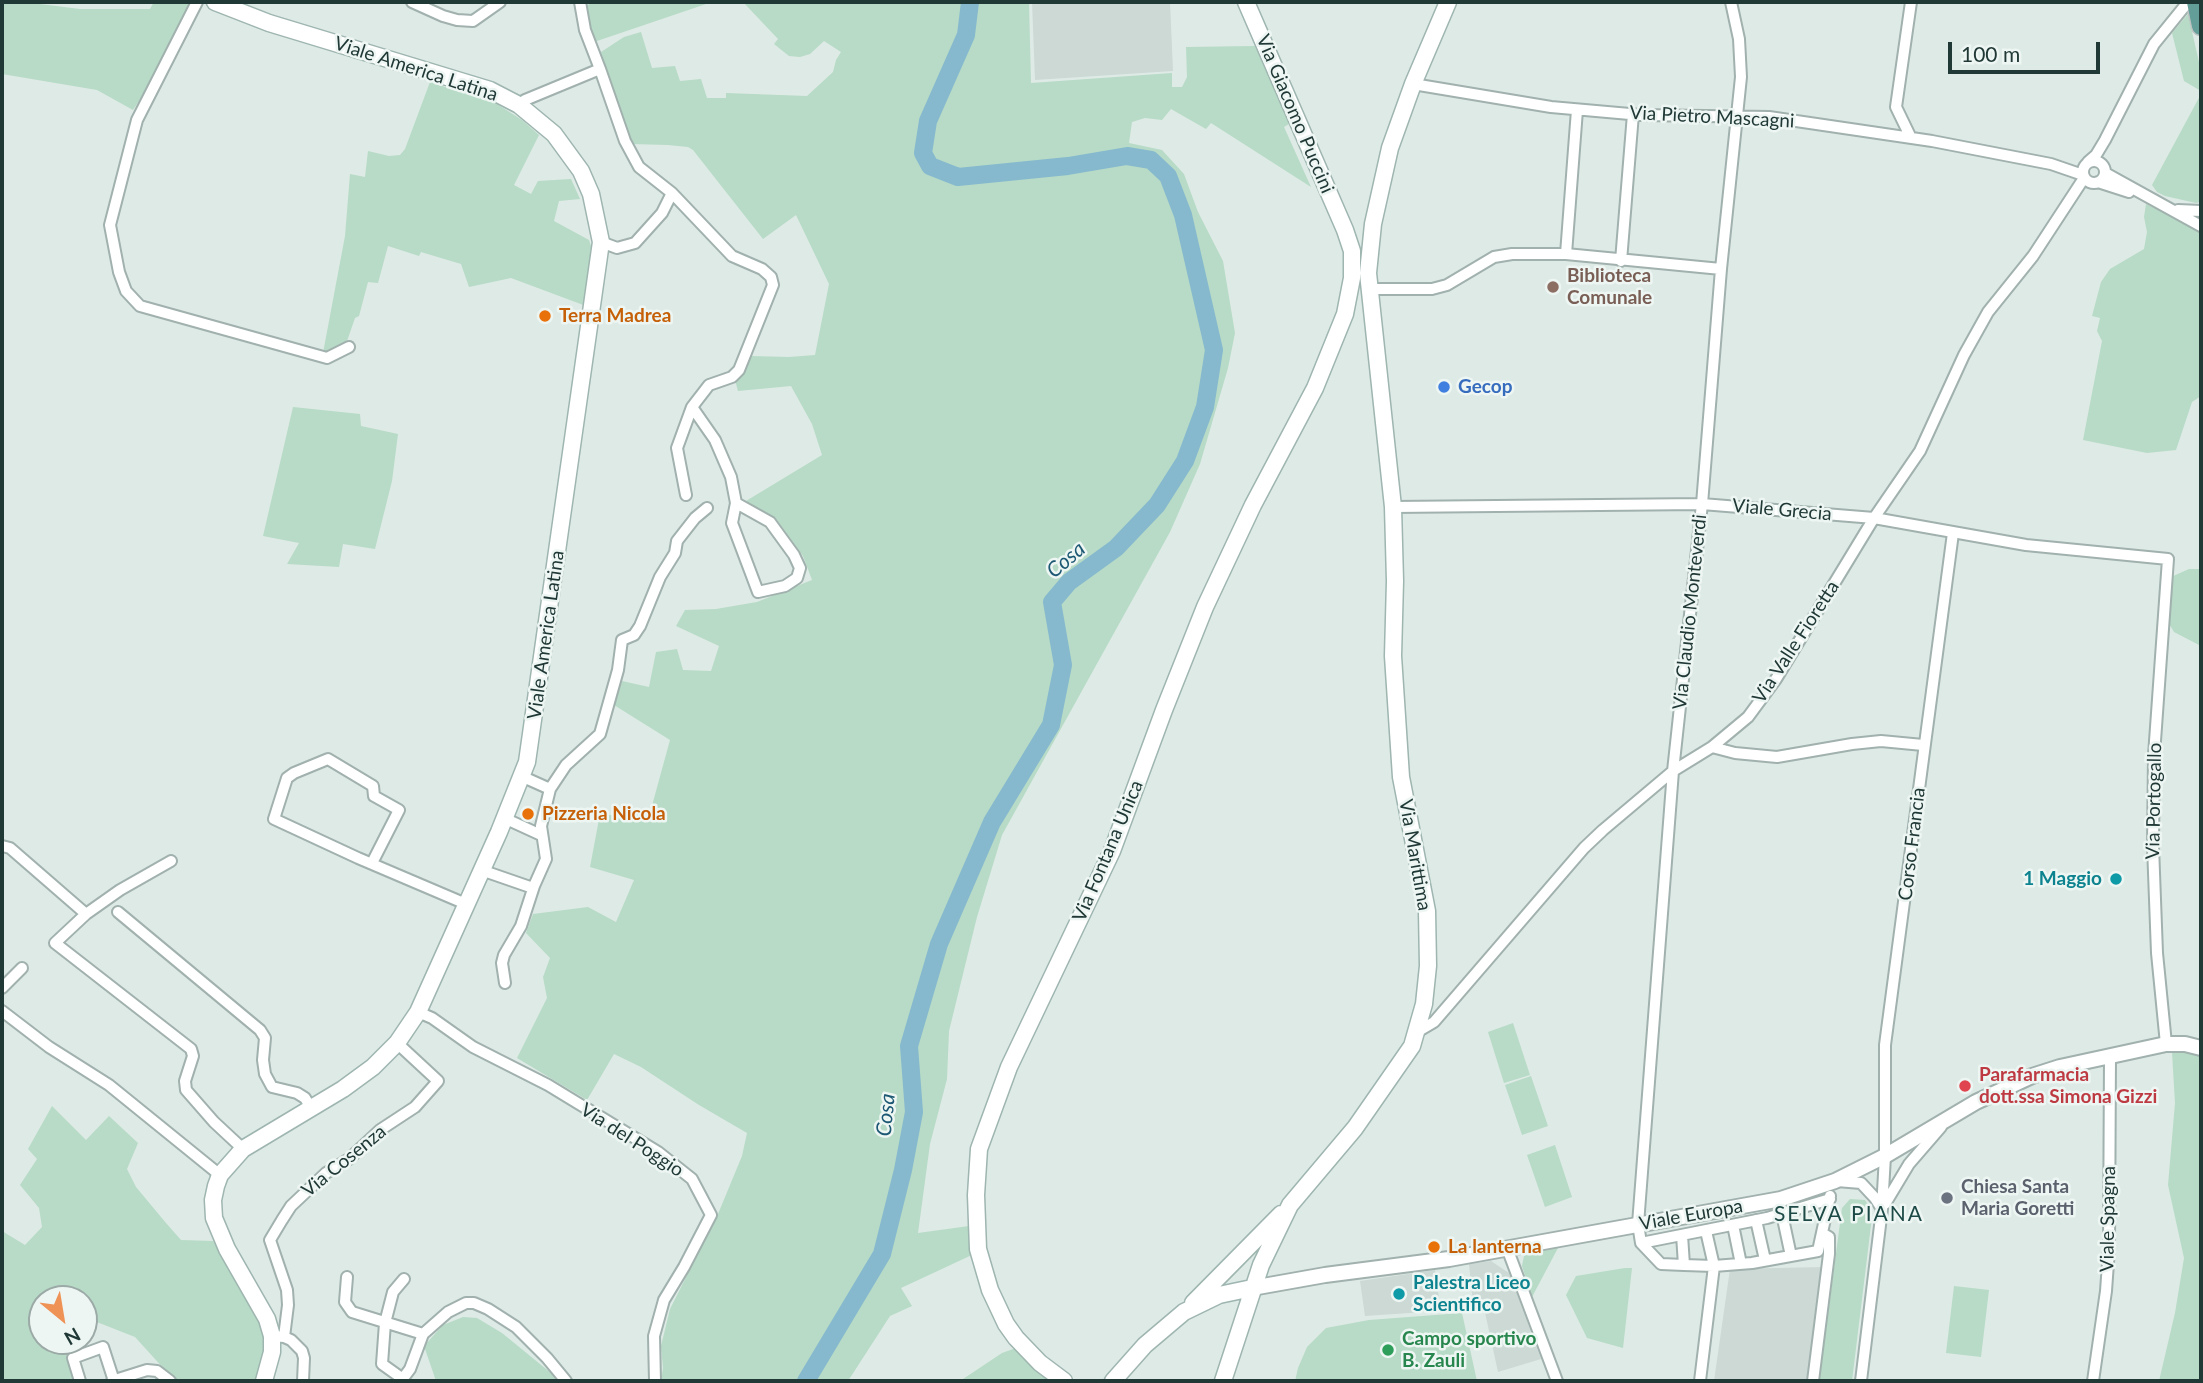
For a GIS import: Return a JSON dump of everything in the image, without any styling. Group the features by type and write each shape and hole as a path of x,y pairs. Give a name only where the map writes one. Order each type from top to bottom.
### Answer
{"main road":[{"name":"Viale America Latina","path":"215,2 269,23 490,90 519,105 554,134 581,171 594,206 601,242 533,727 527,762 505,818 418,1012 397,1043 373,1067 343,1089 243,1149 220,1175"},
{"name":"Via Giacomo Puccini","path":"1246,2 1344,228 1353,260 1351,287 1343,320"},
{"name":"Via Marittima","path":"1223,1381 1252,1288 1290,1205 1354,1128 1412,1046 1426,992 1427,911 1401,777 1393,656 1394,507 1368,281 1373,224 1390,148 1413,84 1448,2"},
{"path":"2196,2 2201,26"},
{"path":"1344,228 1349,233 1359,234 1373,224"},
{"path":"1343,320 1362,313 1372,321"},
{"name":"Via Fontana Unica","path":"1064,1381 1040,1363 1016,1338 1006,1324 990,1290 978,1249 976,1195 979,1149 991,1111 1014,1056 1112,851 1205,607 1253,505 1315,388 1343,320"},
{"path":"220,1175 213,1200 214,1218 227,1249 278,1336 264,1381"},
{"path":"1113,1381 1146,1345 1184,1312 1290,1205"},
{"path":"1184,1312 1219,1295 1252,1288"}],"street":[{"path":"197,2 137,120 110,225 119,272 126,291 141,306 327,358 349,347"},
{"path":"412,2 443,16 473,21 500,2"},
{"path":"580,2 585,30 625,141 639,167 672,193 732,256 762,269 771,277 773,285 739,370 732,377 709,385 692,407 677,448 686,495"},
{"name":"Via Claudio Monteverdi","path":"1641,1243 1639,1224 1673,771 1702,504 1721,269 1741,77 1739,39 1731,2"},
{"path":"1911,2 1896,107 1911,138"},
{"name":"Via Valle Fioretta","path":"2087,163 2096,155 2105,140 2154,44 2188,2"},
{"path":"519,105 525,100 600,69"},
{"name":"Via Pietro Mascagni","path":"1413,84 1513,102 1577,110 1769,117 1911,138 2052,164 2094,176 2165,206 2201,226"},
{"path":"1566,254 1577,110"},
{"path":"1621,261 1633,114"},
{"name":"Via Valle Fioretta","path":"1417,1032 1434,1022 1584,848 1673,771 1712,747 1748,717 1776,679 1874,518 1920,451 1964,355 1988,312 2034,256 2061,212 2094,176 2105,140"},
{"name":"Via Pietro Mascagni","path":"2052,164 2087,163 2096,160 2094,176"},
{"path":"2087,163 2094,176"},
{"path":"601,242 617,248 635,243 662,213 672,193"},
{"name":"Via Pietro Mascagni","path":"2165,206 2189,212 2201,211"},
{"path":"1368,281 1432,289 1447,285 1494,257 1512,254 1566,254 1721,269"},
{"path":"692,407 724,456 732,477 736,503 732,523 758,592 785,586 797,578 800,568 794,555 771,522 736,503"},
{"name":"Viale Grecia","path":"1394,507 1702,504 1874,518 2037,547 2168,559"},
{"path":"505,983 502,962 504,955 521,926 546,859 541,835 550,789 566,765 600,733 618,670 622,640 634,635 640,626 660,577 675,554 677,541 695,518 707,508"},
{"name":"Corso Francia","path":"1882,1209 1885,1045 1905,912 1923,745 1953,533"},
{"name":"Via Portogallo","path":"2166,1044 2157,953 2153,846 2154,755 2168,559"},
{"path":"1712,747 1735,753 1777,757 1881,741 1923,745"},
{"path":"372,863 399,810 374,796 373,786 328,759 287,778 274,819 372,863 466,904"},
{"path":"521,776 550,789"},
{"path":"505,818 541,835"},
{"path":"2,845 9,848 86,914"},
{"path":"171,861 120,890 86,914 55,943 191,1049 193,1056 185,1081 186,1090 243,1149"},
{"path":"481,870 533,888"},
{"path":"118,912 260,1030 265,1038 265,1074 272,1087 297,1093 305,1098 311,1108"},
{"path":"2,988 22,968"},
{"path":"2,1011 48,1047 109,1085 220,1175"},
{"name":"Via del Poggio","path":"418,1012 432,1018 473,1047 548,1085 658,1152 692,1179 711,1215 664,1300 654,1336 655,1381"},
{"path":"2186,1044 2201,1041"},
{"name":"Via Cosenza","path":"278,1336 287,1290 270,1240 282,1220 291,1206 326,1173 349,1159 380,1130 415,1107 438,1081 397,1043"},
{"name":"Viale Europa","path":"1252,1288 1507,1248 1781,1199 1832,1182 1885,1156 1952,1115 2032,1076 2060,1067 2166,1044 2186,1044"},
{"path":"2186,1044 2201,1048"},
{"name":"Viale Spagna","path":"2093,1381 2109,1249 2110,1056"},
{"path":"1860,1381 1882,1209 1909,1164 1952,1115"},
{"path":"1641,1243 1661,1264 1741,1264 1818,1251 1832,1182 1860,1183 1882,1209"},
{"path":"1641,1243 1782,1214 1830,1199"},
{"path":"1782,1214 1791,1255"},
{"path":"1756,1220 1765,1260"},
{"path":"1733,1225 1741,1264"},
{"path":"1700,1381 1714,1266 1706,1231"},
{"path":"1813,1381 1829,1254 1829,1237 1822,1233"},
{"path":"1682,1234 1684,1265"},
{"path":"1507,1248 1557,1381"},
{"path":"347,1277 344,1296 348,1308 358,1315 423,1334"},
{"path":"404,1279 393,1292 385,1323 382,1364 402,1380 410,1369 423,1334 459,1304 474,1303 488,1308 516,1327 566,1381"},
{"path":"278,1336 291,1340 302,1351 303,1381"},
{"path":"80,1381 73,1358 103,1347 113,1381 147,1370 157,1371 170,1381"}],"shaded area":[{"path":"1032,2 1170,2 1173,71 1035,80"},
{"path":"1491,1261 1509,1273 1541,1359 1498,1372 1484,1308 1365,1316 1360,1281 1435,1270 1440,1305 1473,1303 1469,1264"},
{"path":"1824,1267 1807,1381 1714,1381 1730,1269"}],"green space":[{"path":"2,2 80,9 150,9 154,2 191,2 133,110 97,90 2,74"},
{"path":"596,2 712,2 594,42 584,6"},
{"path":"743,2 1029,2 1031,83 1172,73 1172,87 1182,87 1187,77 1186,47 1255,46 1289,124 1284,127 1311,187 1211,123 1206,129 1171,109 1162,120 1145,118 1132,122 1129,143 1162,150 1184,174 1198,212 1223,261 1235,333 1228,368 1200,464 1170,532 1002,835 977,917 949,1031 947,1079 930,1144 918,1233 969,1226 974,1254 901,1288 912,1306 890,1316 848,1381 661,1381 661,1346 670,1309 718,1214 742,1156 747,1133 641,1067 614,1054 587,1100 517,1058 547,998 543,977 550,958 526,933 533,914 588,907 616,922 634,880 590,867 600,814 619,816 650,813 670,740 614,705 622,681 649,687 656,652 677,649 683,670 711,671 719,646 676,626 685,610 716,609 757,602 812,580 803,556 777,520 746,501 822,455 812,424 791,386 738,391 735,380 746,370 751,356 815,355 829,284 796,215 763,239 693,150 668,145 631,144 601,52 624,37 641,32 652,68 675,66 680,81 701,79 707,98 726,98 726,93 807,96 833,72 841,52 824,41 810,54 789,56 774,44 778,39"},
{"path":"2188,14 2201,71 2201,91 2184,81 2172,33"},
{"path":"430,82 497,104 539,135 514,185 531,194 538,181 571,179 580,199 559,201 554,221 589,240 591,246 586,306 511,278 469,287 461,264 421,252 419,256 388,246 378,283 368,282 359,316 355,318 346,344 323,353 345,236 350,174 365,177 368,151 389,156 400,155 405,149"},
{"path":"2201,94 2201,202 2196,203 2165,196 2157,192 2152,185"},
{"path":"2146,204 2201,232 2201,396 2192,402 2176,450 2147,453 2083,440 2102,341 2097,331 2100,318 2092,316 2101,282 2110,269 2144,249 2147,232 2144,217"},
{"path":"293,407 360,414 361,426 398,434 392,481 375,549 343,544 339,567 287,564 299,543 263,536"},
{"path":"2189,569 2201,569 2201,646 2174,632 2168,622 2171,577"},
{"path":"1513,1023 1530,1075 1504,1083 1488,1032"},
{"path":"2191,1050 2201,1058 2201,1381 2159,1381 2175,1313 2184,1258 2168,1185 2175,1103 2172,1052"},
{"path":"1531,1076 1548,1126 1522,1135 1505,1085"},
{"path":"52,1106 86,1140 109,1116 138,1143 127,1169 136,1187 181,1240 213,1241 263,1322 267,1344 259,1381 175,1381 135,1337 98,1322 98,1285 28,1285 28,1355 67,1355 74,1381 2,1381 2,1231 25,1245 42,1227 39,1208 20,1185 37,1159 28,1149"},
{"path":"1555,1145 1572,1197 1545,1207 1527,1155"},
{"path":"1850,1199 1865,1200 1872,1217 1852,1381 1819,1381 1842,1208"},
{"path":"1559,1246 1532,1297 1522,1266 1524,1256 1533,1251"},
{"path":"1632,1268 1623,1348 1587,1338 1566,1295 1576,1276"},
{"path":"1954,1286 1989,1290 1981,1357 1946,1353"},
{"name":"Campo sportivo B. Zauli","path":"1462,1313 1477,1381 1295,1381 1307,1347 1326,1328 1369,1320"},
{"path":"463,1317 477,1318 502,1333 557,1381 436,1381 424,1346 443,1325"},
{"path":"1016,1348 1051,1381 960,1381 1002,1353"}],"waterway":[{"name":"Cosa","path":"806,1381 882,1254 914,1112 909,1046 939,944 992,822 1051,725 1063,665 1052,602 1069,582 1116,548 1157,505 1185,461 1205,407 1214,350 1183,215 1168,176 1151,160 1127,156 1068,166 958,177 930,166 923,153 928,121 966,35 970,2"}],"place":[{"name":"Biblioteca Comunale","path":"1553,287"},
{"name":"Terra Madrea","path":"545,316"},
{"name":"Gecop","path":"1444,387"},
{"name":"Pizzeria Nicola","path":"528,814"},
{"name":"1 Maggio","path":"2116,879"},
{"name":"Parafarmacia dott.ssa Simona Gizzi","path":"1965,1086"},
{"name":"Chiesa Santa Maria Goretti","path":"1947,1198"},
{"name":"La lanterna","path":"1434,1247"},
{"name":"Palestra Liceo Scientifico","path":"1399,1294"},
{"name":"Campo sportivo B. Zauli","path":"1388,1350"}],"district":[{"name":"SELVA PIANA","path":"1849,1214"}]}
